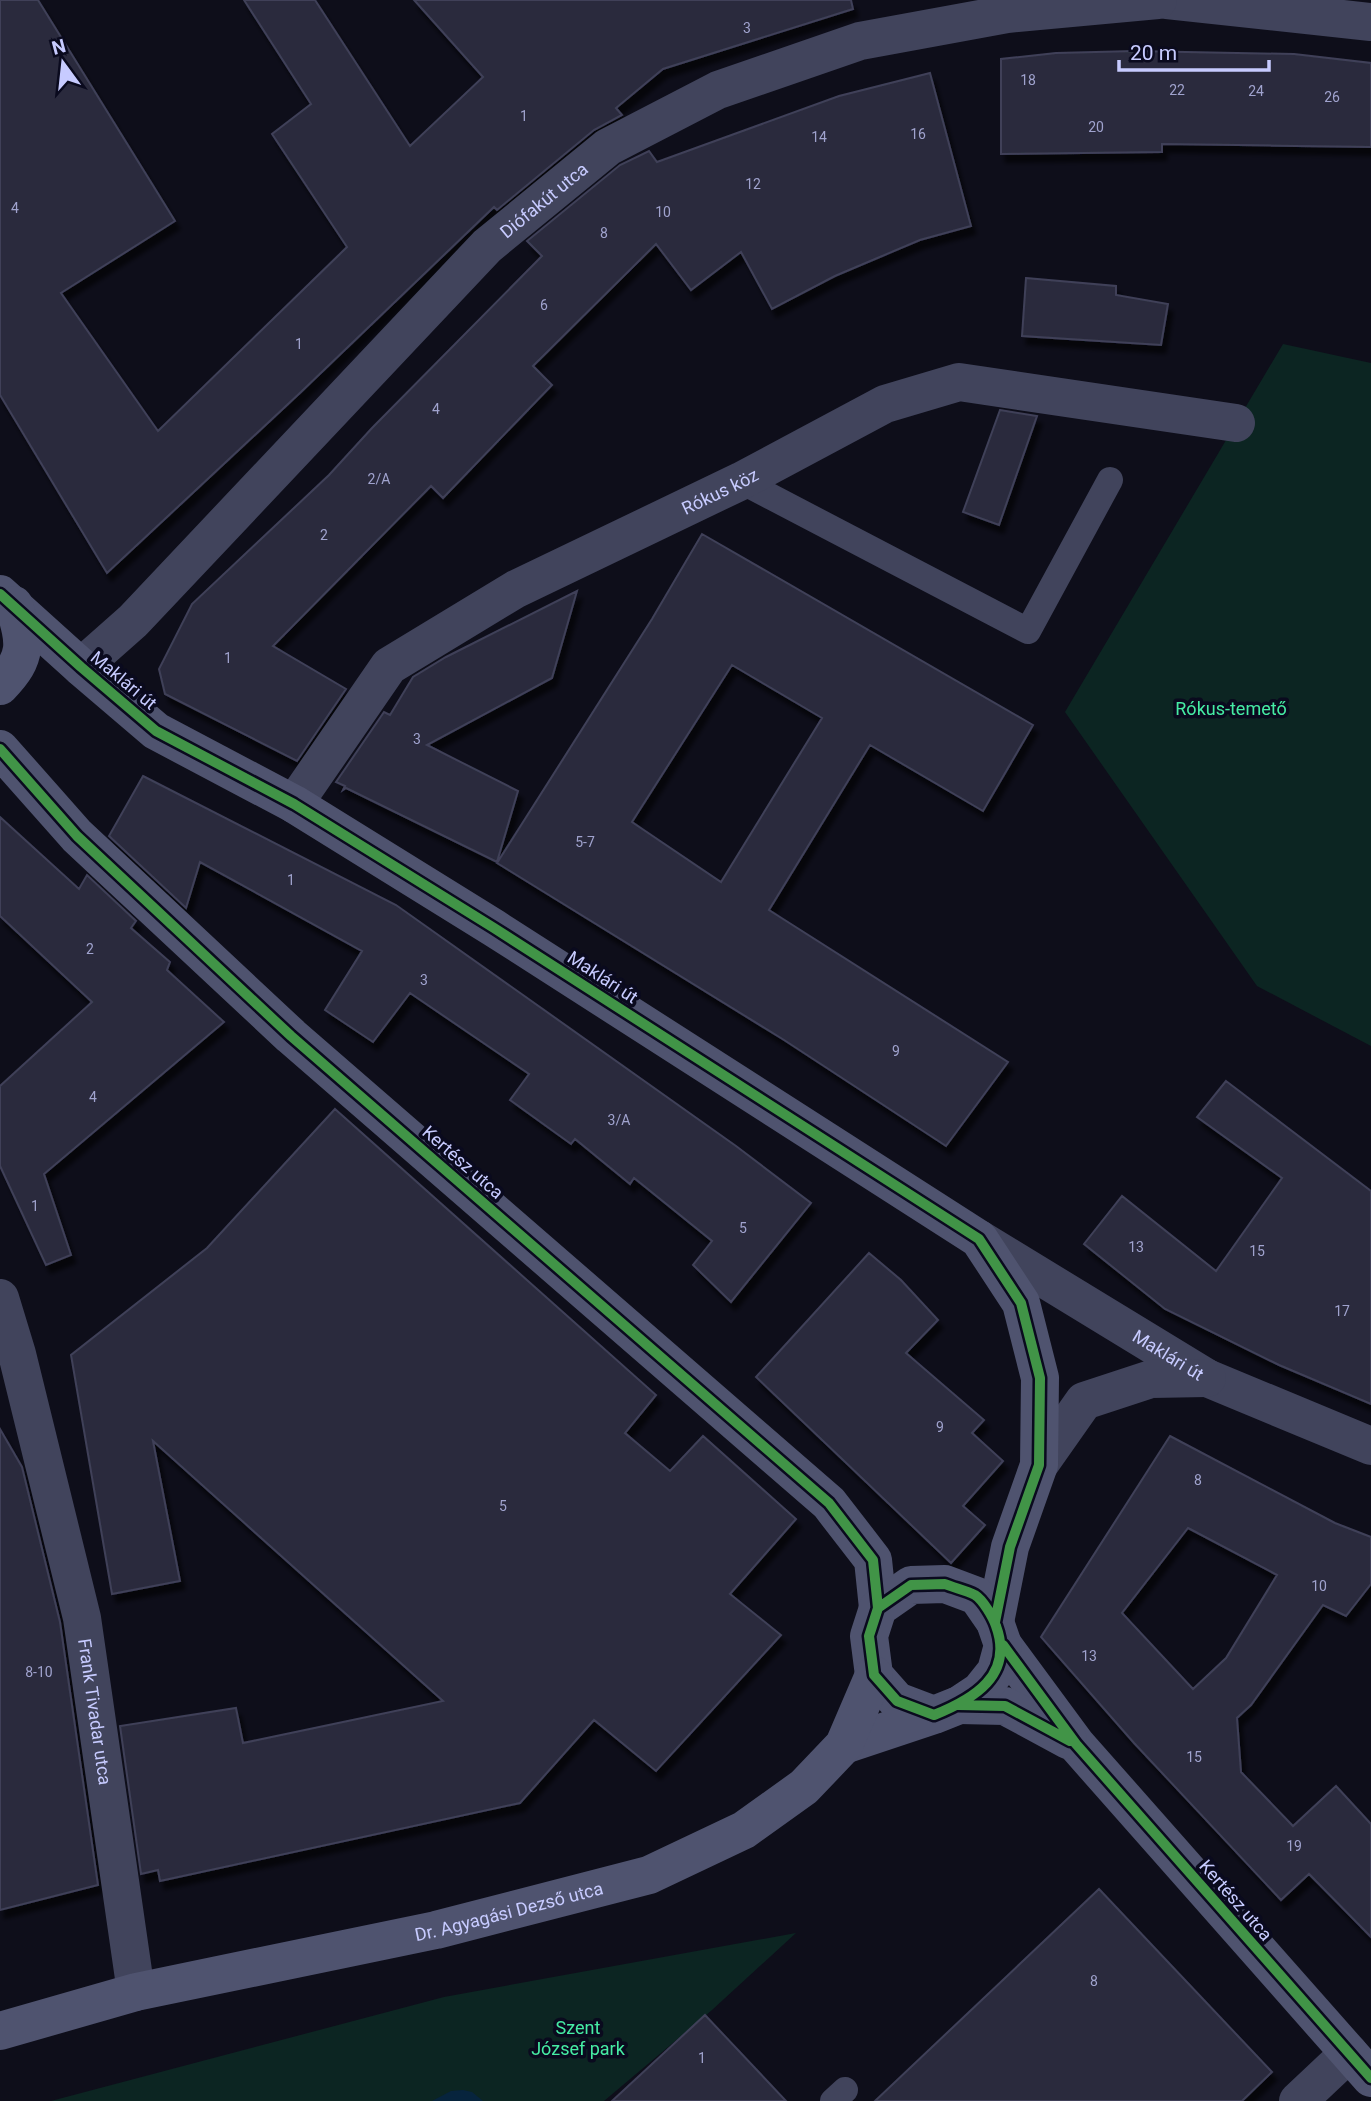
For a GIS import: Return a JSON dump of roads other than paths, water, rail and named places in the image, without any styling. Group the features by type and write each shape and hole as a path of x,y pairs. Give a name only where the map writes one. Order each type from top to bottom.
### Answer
{"street":[{"name":"Diófakút utca","path":"81,667 133,621 487,246 608,146 718,90 860,41 1007,14 1158,0"},
{"path":"1167,0 1371,22"},
{"name":"Rókus köz","path":"294,804 389,666 516,589 741,481 886,404 959,382 1236,423"},
{"name":"Maklári út","path":"7,599 156,731 294,804 494,928 979,1239 1207,1378 1371,1446"},
{"path":"0,686 16,669 24,640 7,599"},
{"name":"Kertész utca","path":"0,749 77,836 291,1036 829,1503 873,1560 878,1608"},
{"name":"Maklári út","path":"979,1239 1021,1304 1041,1378 1039,1465"},
{"name":"Frank Tivadar utca","path":"0,1298 17,1354 82,1618 136,1992"},
{"path":"999,1633 977,1596 945,1584 911,1585 878,1608 869,1636 874,1675 897,1700 947,1710 979,1690 996,1671 1010,1547 1039,1465 1084,1401 1151,1379 1207,1378"},
{"name":"Kertész utca","path":"999,1633 1076,1744 1360,2066"},
{"name":"Dr. Agyagási Dezső utca","path":"136,1992 436,1930 649,1875 744,1830 804,1787 844,1745 874,1675"},
{"name":"Kertész utca","path":"947,1710 1005,1706 1076,1744"},
{"name":"Dr. Agyagási Dezső utca","path":"844,1745 947,1710"},
{"path":"0,2031 136,1992"},
{"path":"1298,2101 1360,2066"}],"lane":[{"path":"741,481 1028,631 1110,480"}],"water":[{"path":"451,2091 472,2092 483,2101 432,2101"}],"park label":[{"name":"Rókus-temető","path":"1231,708"},
{"name":"Szent József park","path":"578,2037"}]}
